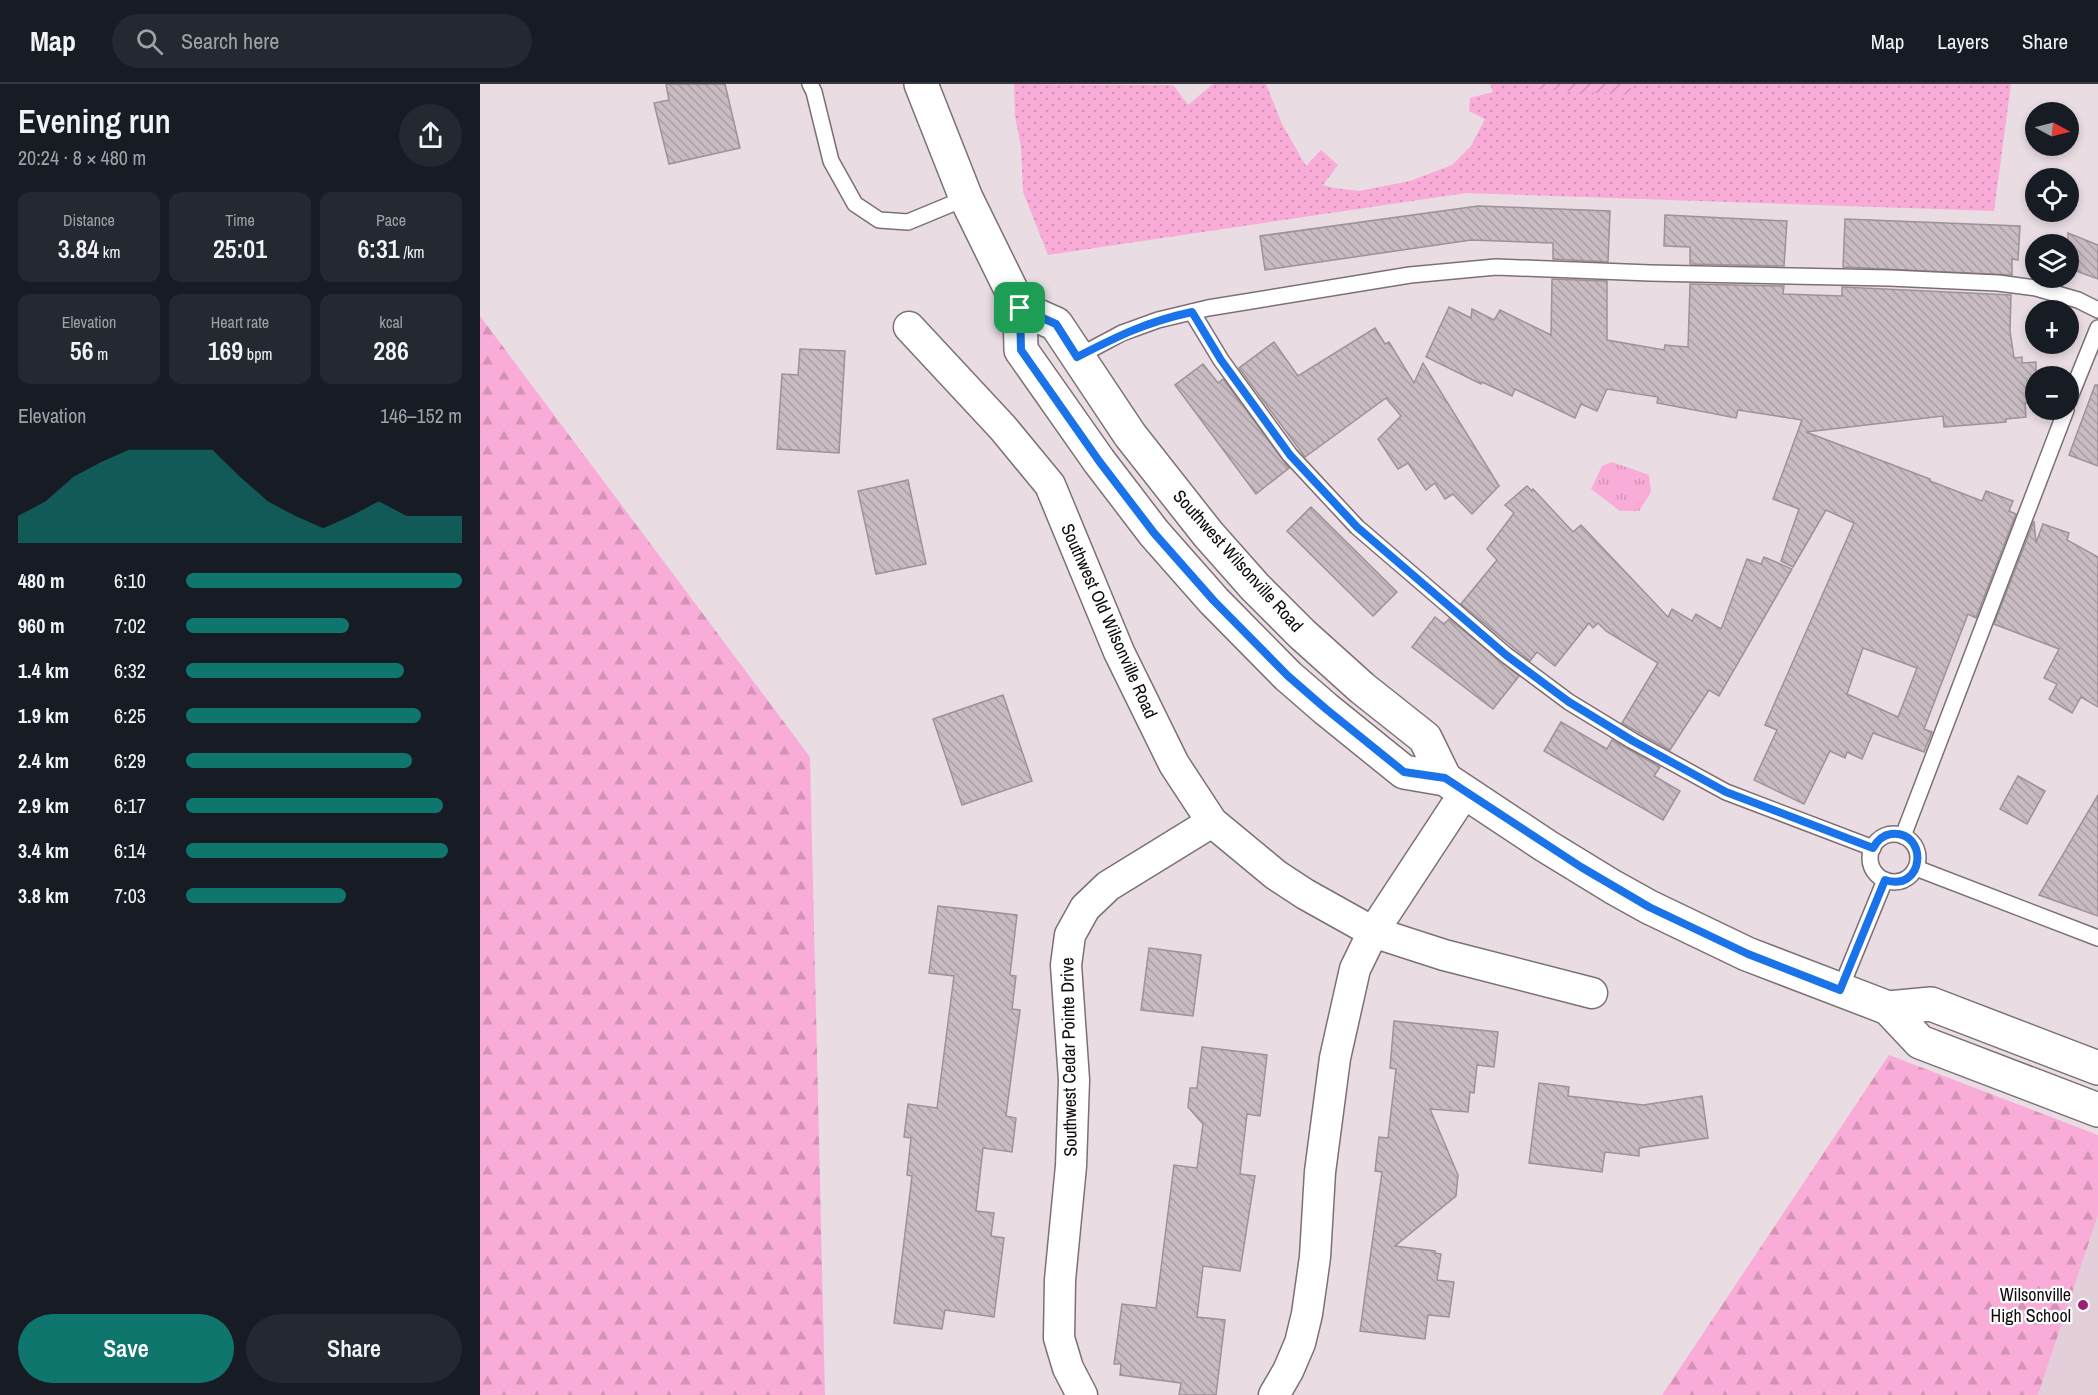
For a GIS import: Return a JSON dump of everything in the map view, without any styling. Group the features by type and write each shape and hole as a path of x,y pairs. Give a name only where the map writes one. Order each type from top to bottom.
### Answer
{"main road":[{"path":"921,84 966,198 1020,308 1021,350 1099,461 1154,533 1214,601 1288,676 1404,772 1455,785 1581,867 1649,907 1748,954 1888,1008 1931,1004 2098,1068"},
{"name":"Southwest Wilsonville Road","path":"1020,308 1056,324 1130,435 1208,534 1302,634 1362,688 1425,738 1455,785"},
{"path":"1888,1008 1920,1042 2098,1110"}],"street":[{"name":"Southwest Old Wilsonville Road","path":"909,327 1003,428 1050,484 1119,652 1174,764 1212,822 1276,875 1373,932 1444,955 1592,993"},
{"path":"1274,1395 1300,1343 1307,1314 1315,1257 1320,1172 1335,1058 1355,969 1373,932 1455,785"},
{"name":"Southwest Cedar Pointe Drive","path":"1082,1395 1068,1368 1059,1338 1060,1280 1071,1166 1074,1080 1066,965 1070,935 1084,908 1108,886 1212,822"}],"lane":[{"path":"810,84 831,161 855,204 879,220 908,222 966,198"},
{"path":"1077,357 1122,333 1158,320 1192,312 1410,275 1496,267 1998,283 2036,288 2078,300 2098,310"},
{"path":"1192,312 1221,360 1290,455 1357,527 1506,655 1569,702 1633,741 1726,792 1873,848"},
{"path":"2079,375 2098,328"},
{"path":"1903,836 2062,420"},
{"path":"1894,834 1903,836 1915,846 1918,860 1916,868 1906,879 1895,882 1885,880 1877,875 1873,868 1871,857 1873,848 1884,836 1894,834"},
{"path":"1916,868 2098,938"},
{"path":"1840,990 1885,880"}],"shaded area":[{"name":"Wilsonville High School","path":"2098,1215 2098,1395 2038,1395"}],"green space":[{"path":"1014,84 1169,85 1174,86 1188,105 1213,84 1266,84 1282,124 1306,166 1321,150 1338,165 1323,185 1359,191 1410,181 1452,165 1471,146 1485,119 1469,111 1470,98 1493,92 1490,84 2011,84 1994,211 1466,193 1048,255 1023,192"},
{"path":"1537,84 1631,84 1630,95 1536,89"},
{"path":"480,316 810,757 825,1395 480,1395"},
{"path":"1612,462 1649,475 1651,492 1639,511 1620,511 1591,489 1602,466"},
{"path":"1889,1055 2098,1135 2098,1215 2038,1395 1662,1395"}],"building":[{"path":"666,84 725,84 740,148 669,164 654,103 669,100"},
{"path":"1478,206 1610,211 1608,262 1553,259 1553,243 1471,240 1265,270 1260,236"},
{"path":"1665,215 1787,221 1784,266 1690,264 1690,247 1664,246"},
{"path":"1845,219 2020,226 2018,260 2012,259 2012,275 1843,267"},
{"path":"2079,237 2098,245 2098,279 2079,272"},
{"path":"1552,279 1607,281 1607,340 1664,350 1665,345 1688,347 1690,284 1784,286 1783,294 1842,296 1842,287 2011,295 2010,331 2014,358 2022,357 2022,363 2036,362 2036,366 2025,366 2025,417 2006,419 2006,422 1944,427 1943,416 1806,432 1982,501 1986,491 2013,501 2009,511 2016,514 1976,618 1968,614 1924,729 1932,732 1924,752 1873,733 1862,759 1847,752 1845,758 1830,751 1804,804 1754,780 1777,730 1765,725 1854,523 1826,510 1793,567 1781,561 1799,509 1773,499 1802,420 1738,410 1736,418 1657,403 1658,397 1607,389 1597,411 1581,404 1575,418 1515,389 1512,396 1482,382 1481,384 1426,357 1449,307 1471,318 1472,309 1494,320 1500,310 1551,335","holes":["1863,648 1917,668 1898,717 1847,694"]},
{"path":"1375,328 1385,344 1389,342 1414,383 1423,363 1499,486 1472,514 1453,494 1445,499 1435,483 1426,490 1408,463 1398,469 1378,439 1401,416 1386,398 1305,457 1239,368 1274,342 1298,376"},
{"path":"800,349 845,351 839,453 777,449 782,374 798,375"},
{"path":"1203,364 1218,383 1223,379 1289,468 1256,494 1175,385"},
{"path":"2095,385 2098,385 2098,466 2069,455"},
{"path":"908,480 926,564 876,574 858,491"},
{"path":"1527,486 1532,491 1533,489 1573,532 1581,525 1668,617 1672,609 1692,621 1696,614 1721,629 1747,559 1761,564 1764,557 1792,569 1719,696 1709,690 1670,750 1622,723 1658,663 1606,631 1598,623 1593,628 1589,623 1555,666 1537,652 1530,661 1461,604 1497,560 1487,549 1514,513 1505,505"},
{"path":"1311,507 1397,592 1373,616 1287,531"},
{"path":"2034,521 2036,543 2043,524 2069,533 2067,540 2098,557 2098,707 2081,697 2072,713 2049,699 2057,684 2044,678 2059,649 1994,624"},
{"path":"1435,617 1444,624 1449,619 1519,676 1493,709 1412,647"},
{"path":"1003,695 1032,781 962,805 933,719"},
{"path":"1561,722 1607,749 1612,740 1660,767 1654,776 1680,791 1663,820 1544,751"},
{"path":"2018,776 2045,791 2027,824 2000,809"},
{"path":"2098,795 2098,916 2039,895"},
{"path":"938,906 1017,915 1010,975 1016,976 1012,1009 1020,1010 1006,1116 1016,1118 1012,1152 983,1148 976,1211 994,1213 991,1236 1004,1238 994,1317 945,1310 942,1329 894,1323 912,1176 907,1175 911,1138 904,1137 908,1104 937,1108 954,976 929,973"},
{"path":"1149,948 1201,955 1193,1016 1141,1010"},
{"path":"1394,1021 1498,1032 1494,1067 1477,1065 1474,1093 1470,1092 1468,1112 1430,1109 1458,1175 1456,1196 1395,1246 1435,1251 1441,1254 1437,1280 1454,1282 1449,1317 1428,1315 1425,1339 1360,1331 1382,1172 1375,1171 1379,1137 1388,1138 1396,1069 1390,1068"},
{"path":"1202,1047 1267,1055 1260,1116 1247,1114 1240,1174 1255,1176 1240,1271 1203,1266 1197,1317 1225,1320 1216,1395 1179,1395 1181,1383 1120,1375 1121,1364 1114,1364 1122,1304 1156,1308 1174,1165 1197,1168 1203,1124 1188,1107 1190,1088 1197,1088"},
{"path":"1539,1083 1569,1087 1568,1096 1643,1105 1702,1096 1708,1138 1639,1148 1639,1156 1605,1152 1602,1172 1529,1163"}],"place":[{"name":"Wilsonville High School","path":"2083,1305"}],"route":[{"path":"1020,308 1056,324 1077,357 1122,333 1158,320 1192,312 1221,360 1290,455 1357,527 1506,655 1569,702 1633,741 1726,792 1873,848 1884,836 1894,834 1910,840 1918,854 1916,868 1906,879 1895,882 1885,880 1840,990 1748,954 1649,907 1546,846 1445,778 1404,772 1326,709 1288,676 1214,601 1154,533 1099,461 1021,350 1020,308"}]}
